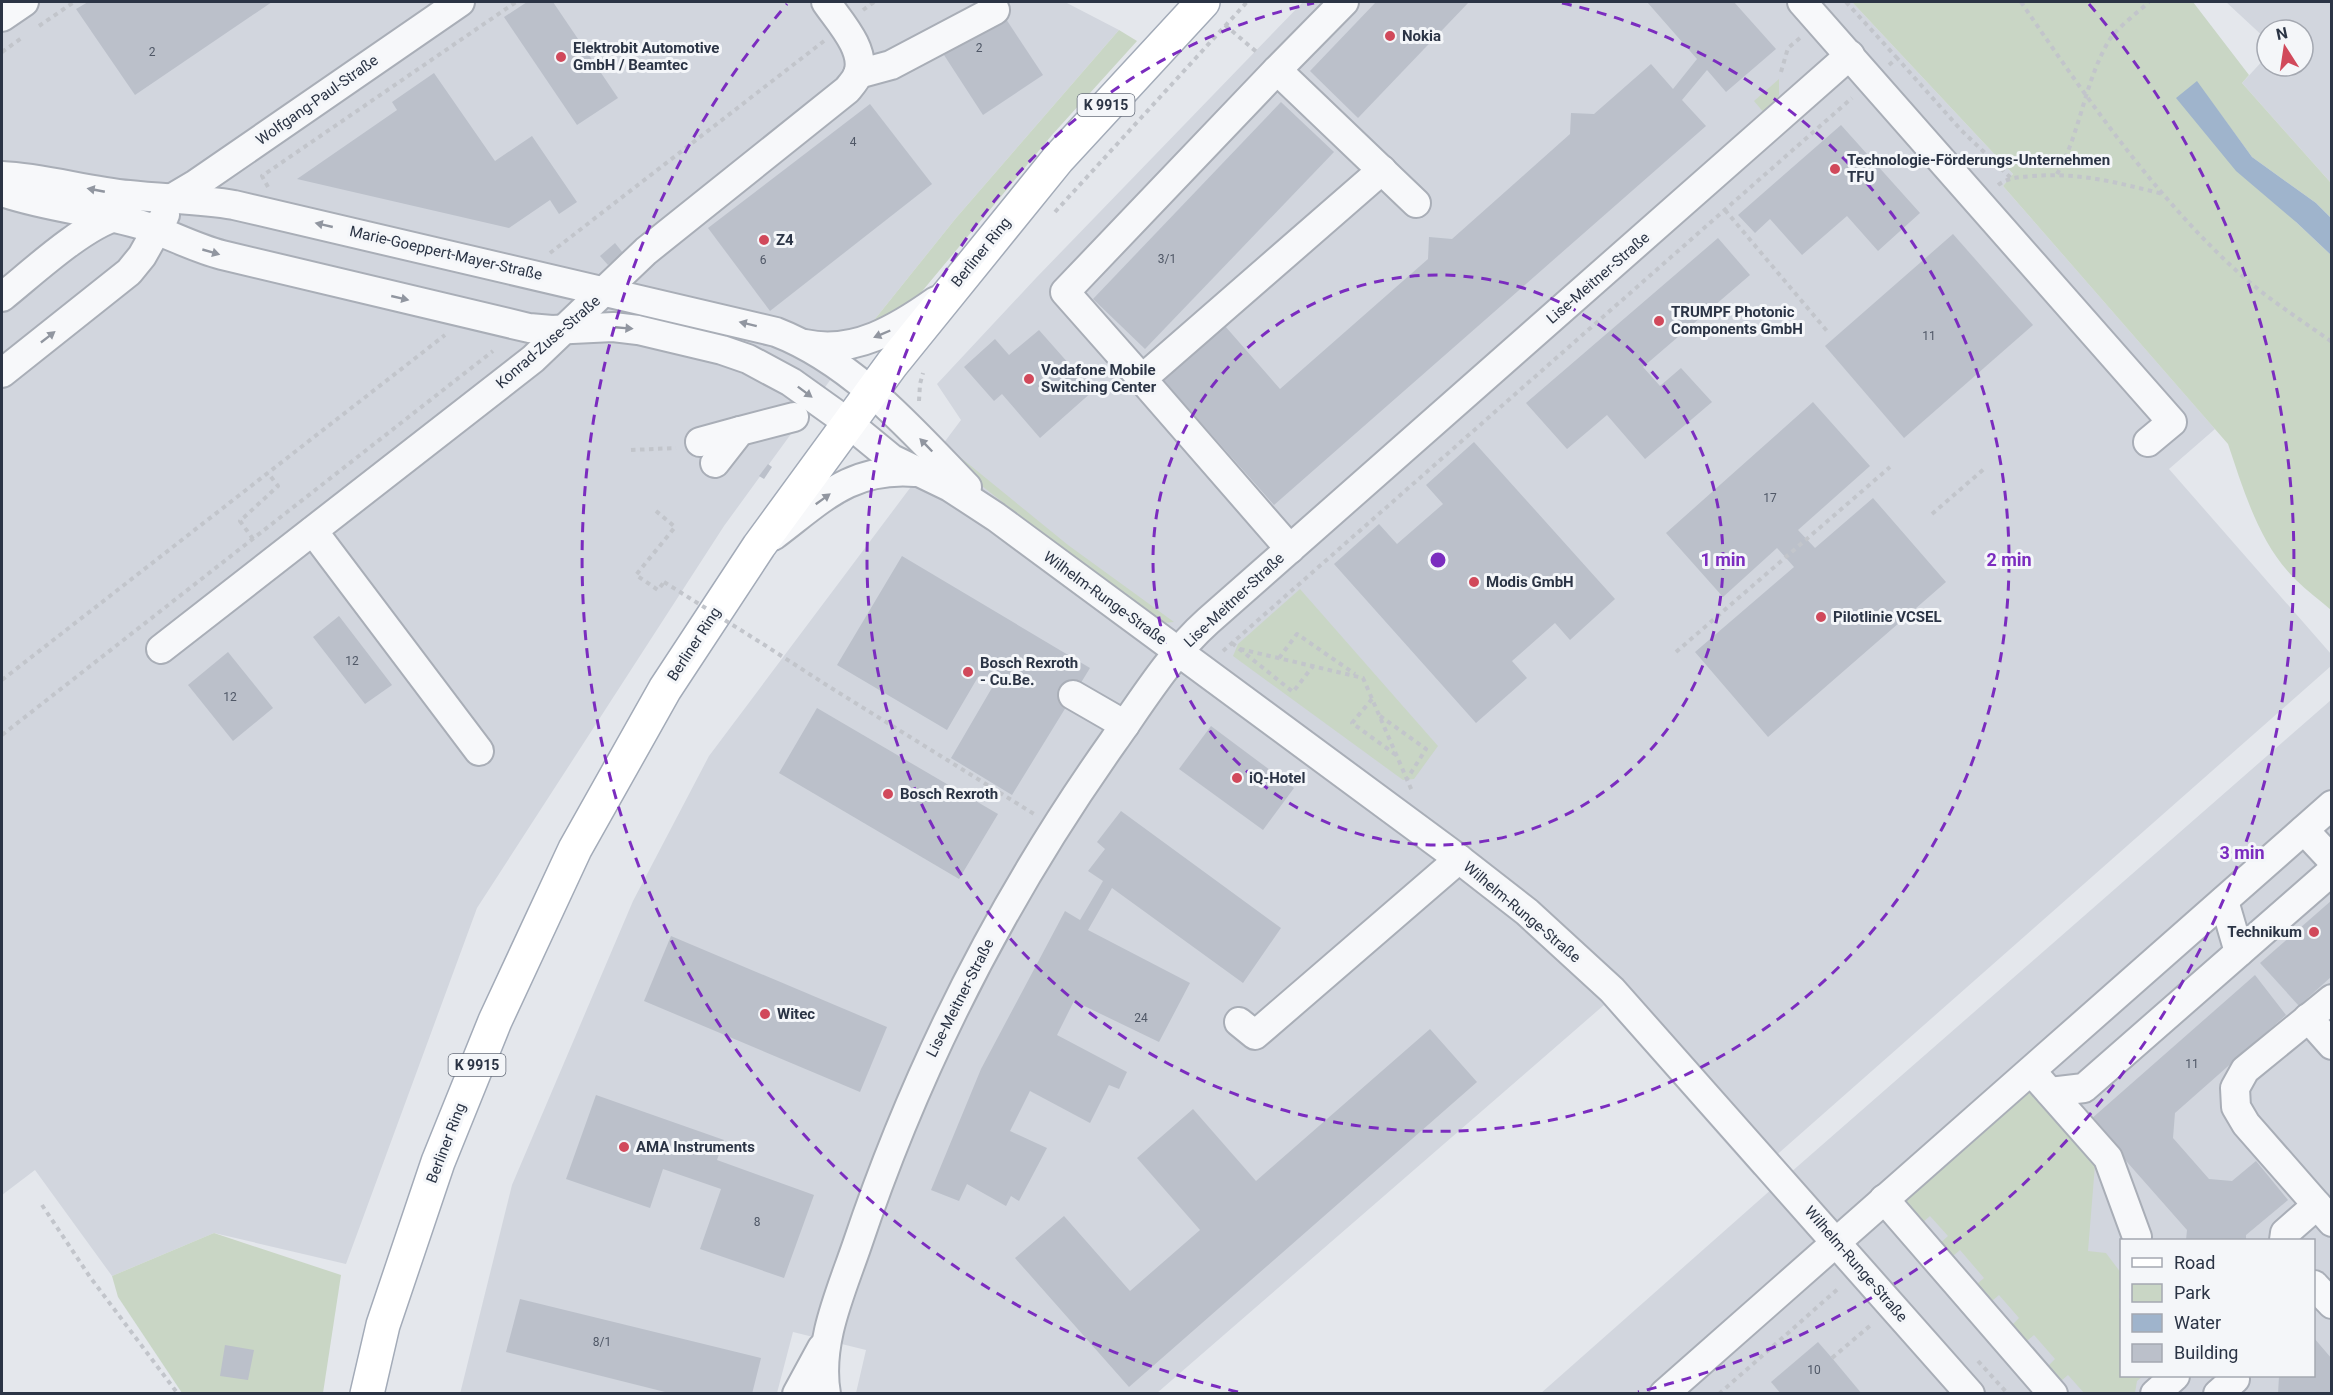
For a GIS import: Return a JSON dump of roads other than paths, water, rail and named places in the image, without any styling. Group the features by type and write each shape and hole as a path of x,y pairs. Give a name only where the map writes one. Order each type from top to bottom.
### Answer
{"main road":[{"name":"Berliner Ring","path":"367,1394 383,1324 438,1162 500,1011 575,849 665,689 759,546 870,391 1058,159 1203,2"}],"street":[{"path":"2,17 24,2"},
{"name":"Wolfgang-Paul-Straße","path":"2,297 80,235 110,218 175,198 460,2"},
{"path":"826,2 857,50 860,66 858,74 891,65 995,10"},
{"path":"1290,549 1065,292 1344,2"},
{"path":"1802,2 2172,422 2148,442"},
{"name":"Lise-Meitner-Straße","path":"797,1394 825,1344 878,1185 929,1059 998,921 1055,827 1125,725 1179,652 1202,626 1850,56"},
{"path":"1277,70 1416,203"},
{"name":"Konrad-Zuse-Straße","path":"161,649 533,359 652,246 840,96 858,74"},
{"path":"1142,380 1382,170"},
{"name":"Marie-Goeppert-Mayer-Straße","path":"2,176 35,178 130,195 234,205 749,324 803,343 839,366 870,391"},
{"path":"2,192 30,202 110,218 156,231 189,245 222,255 529,328 631,329 728,352 783,376 847,422"},
{"name":"Wolfgang-Paul-Straße","path":"2,373 123,278 136,264 175,198"},
{"path":"803,343 832,345 868,339 904,322 949,292"},
{"name":"Wilhelm-Runge-Straße","path":"870,391 902,420 996,517"},
{"path":"699,451 740,431 794,417"},
{"name":"Wilhelm-Runge-Straße","path":"847,422 892,459 950,487 996,517 1459,859 1542,924 1612,990 1970,1394"},
{"name":"Wilhelm-Runge-Straße","path":"759,546 856,478 890,472 923,474"},
{"path":"313,531 479,751"},
{"path":"1073,695 1125,725"},
{"path":"1664,1394 2331,805"},
{"path":"2304,830 2331,860"},
{"path":"1239,1022 1255,1035 1459,859"},
{"path":"2050,1092 2084,1088 2331,871"},
{"path":"2224,901 2239,952"},
{"path":"2284,1239 2285,1233 2324,1214 2246,1124 2236,1107 2235,1088 2245,1070 2331,999"},
{"path":"2308,1018 2331,1045"},
{"path":"2031,1071 2108,1158 2137,1237"},
{"path":"1884,1199 2053,1394"},
{"path":"2315,1286 2331,1304"},
{"name":"Lise-Meitner-Straße","path":"825,1344 823,1368 826,1394"},
{"path":"2155,1394 2174,1377"},
{"path":"2218,1394 2235,1379 2232,1377"}],"water":[{"path":"2197,81 2252,157 2316,203 2331,218 2331,255 2236,171 2176,98"}],"place":[{"name":"Nokia","path":"1390,36"},
{"name":"Elektrobit Automotive GmbH / Beamtec","path":"561,57"},
{"name":"Technologie-Förderungs-Unternehmen TFU","path":"1835,169"},
{"name":"Z4","path":"764,240"},
{"name":"TRUMPF Photonic Components GmbH","path":"1659,321"},
{"name":"Vodafone Mobile Switching Center","path":"1029,379"},
{"name":"Modis GmbH","path":"1474,582"},
{"name":"Pilotlinie VCSEL","path":"1821,617"},
{"name":"Bosch Rexroth - Cu.Be.","path":"968,672"},
{"name":"iQ-Hotel","path":"1237,778"},
{"name":"Bosch Rexroth","path":"888,794"},
{"name":"Technikum","path":"2314,932"},
{"name":"Witec","path":"765,1014"},
{"name":"AMA Instruments","path":"624,1147"}]}
